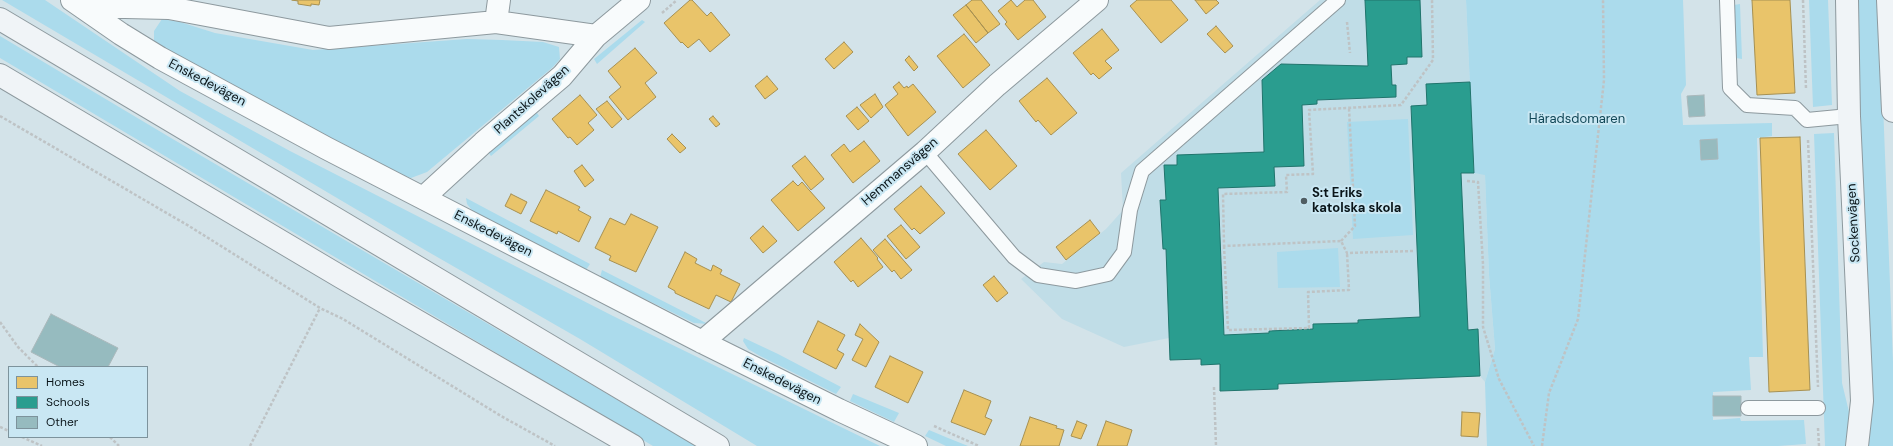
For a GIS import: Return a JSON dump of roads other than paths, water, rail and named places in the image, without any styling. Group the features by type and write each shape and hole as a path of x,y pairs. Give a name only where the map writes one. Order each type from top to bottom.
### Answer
{"main road":[{"name":"Sockenvägen","path":"1847,0 1849,116 1862,401 1857,446"},
{"path":"1888,0 1893,111"},
{"path":"0,19 718,446"},
{"path":"0,75 334,273 633,446"}],"street":[{"path":"496,22 499,0"},
{"name":"Plantskolevägen","path":"423,198 483,143 562,76 596,36 639,0"},
{"name":"Hemmansvägen","path":"702,342 924,152 997,85 1097,0"},
{"name":"Enskedevägen","path":"76,3 169,8 329,38 496,22 596,36"},
{"name":"Enskedevägen","path":"76,3 121,34 160,58 423,198 702,342 839,410 916,446"}],"lane":[{"path":"924,152 1014,257 1038,275 1076,281 1108,274 1124,252 1130,210 1142,171 1338,0"},
{"path":"1727,0 1730,88 1747,105 1796,108 1807,120 1849,116"},
{"path":"1748,408 1818,408"}],"place":[{"name":"S:t Eriks katolska skola","path":"1304,201"}],"park label":[{"name":"Häradsdomaren","path":"1577,120"}]}
